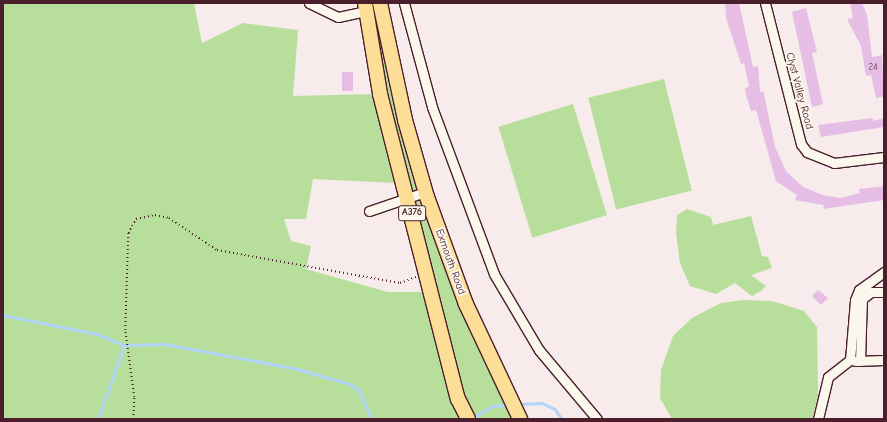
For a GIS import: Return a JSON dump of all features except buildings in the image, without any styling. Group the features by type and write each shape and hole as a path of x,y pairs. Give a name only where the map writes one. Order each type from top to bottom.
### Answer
{"highway":[{"name":"Exmouth Road","path":"380,3 405,120 425,192 466,304 507,395 520,417"},
{"name":"Exmouth Road","path":"365,7 380,94 408,196 458,399 466,416"}],"street":[{"path":"309,3 338,17 365,7"},
{"path":"404,3 439,128 494,274 539,350 598,419"},
{"name":"Clyst Valley Road","path":"765,3 801,144 807,152 834,163 884,157"},
{"path":"369,211 408,196 425,192"},
{"path":"850,360 854,300 859,290 884,272"},
{"path":"860,361 862,299 871,292 884,292"},
{"path":"818,419 828,377 850,360 884,360"}],"path":[{"path":"133,419 134,397 125,330 128,233 136,219 155,215 169,218 217,250 400,283 427,273"}],"green space":[{"path":"3,3 194,3 202,43 243,23 298,30 293,96 377,94 396,183 313,179 306,219 284,219 291,241 311,246 306,269 388,292 422,292 453,403 462,419 3,419"},
{"path":"370,3 375,3 394,97 516,419 473,419 461,398 392,128"},
{"path":"664,79 692,191 616,209 588,98"},
{"path":"573,104 607,215 532,238 498,127"},
{"path":"687,209 711,217 713,225 751,216 762,256 768,257 772,268 751,275 766,286 761,291 752,296 735,283 716,294 690,286 680,263 676,233 677,215"},
{"path":"744,300 772,301 804,311 817,327 818,396 812,419 672,419 660,398 661,370 673,336 692,318 721,303"}],"waterway":[{"path":"3,315 97,334 124,345 165,344 298,369 350,384 359,390 372,419"},
{"path":"98,419 124,345"},
{"path":"517,404 542,403 555,409 562,419"},
{"path":"472,418 493,406 508,405"}]}
